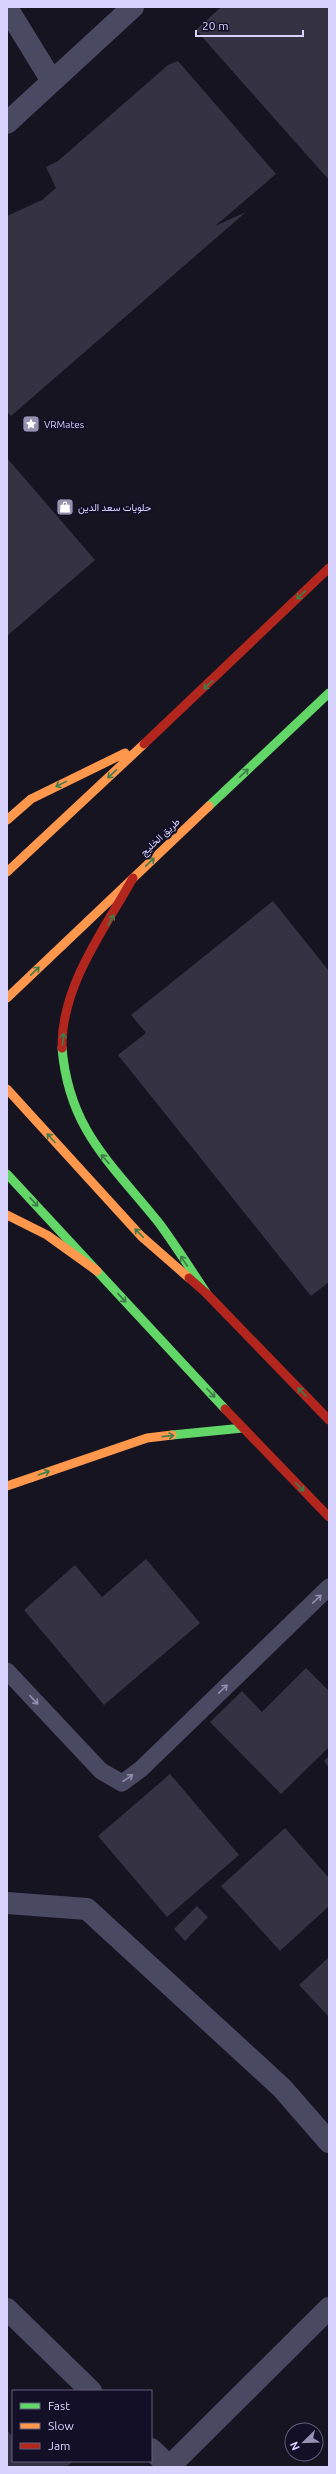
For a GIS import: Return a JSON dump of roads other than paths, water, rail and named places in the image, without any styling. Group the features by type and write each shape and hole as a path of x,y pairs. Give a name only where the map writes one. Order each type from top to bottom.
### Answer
{"main road":[{"path":"7,872 146,743 329,568"},
{"name":"طريق الخليج","path":"7,998 329,693"},
{"path":"7,820 31,798 146,743"},
{"path":"133,878 80,977 66,1011 62,1046 66,1078 79,1120 99,1152 152,1215 206,1294"},
{"path":"7,1089 141,1236 206,1294 326,1411"},
{"path":"7,1174 243,1428 329,1517"},
{"path":"7,1215 47,1235 97,1270"},
{"path":"7,1486 147,1438 243,1428"}],"street":[{"path":"7,123 133,7"},
{"path":"7,8 52,82"},
{"path":"7,1903 87,1909 282,2088 329,2142"},
{"path":"152,2450 170,2467 329,2308"},
{"path":"7,2309 90,2390"}],"lane":[{"path":"7,1672 101,1771 122,1783 141,1769 329,1587"}],"place":[{"name":"VRMates","path":"31,424"},
{"name":"حلويات سعد الدين","path":"65,507"}]}
